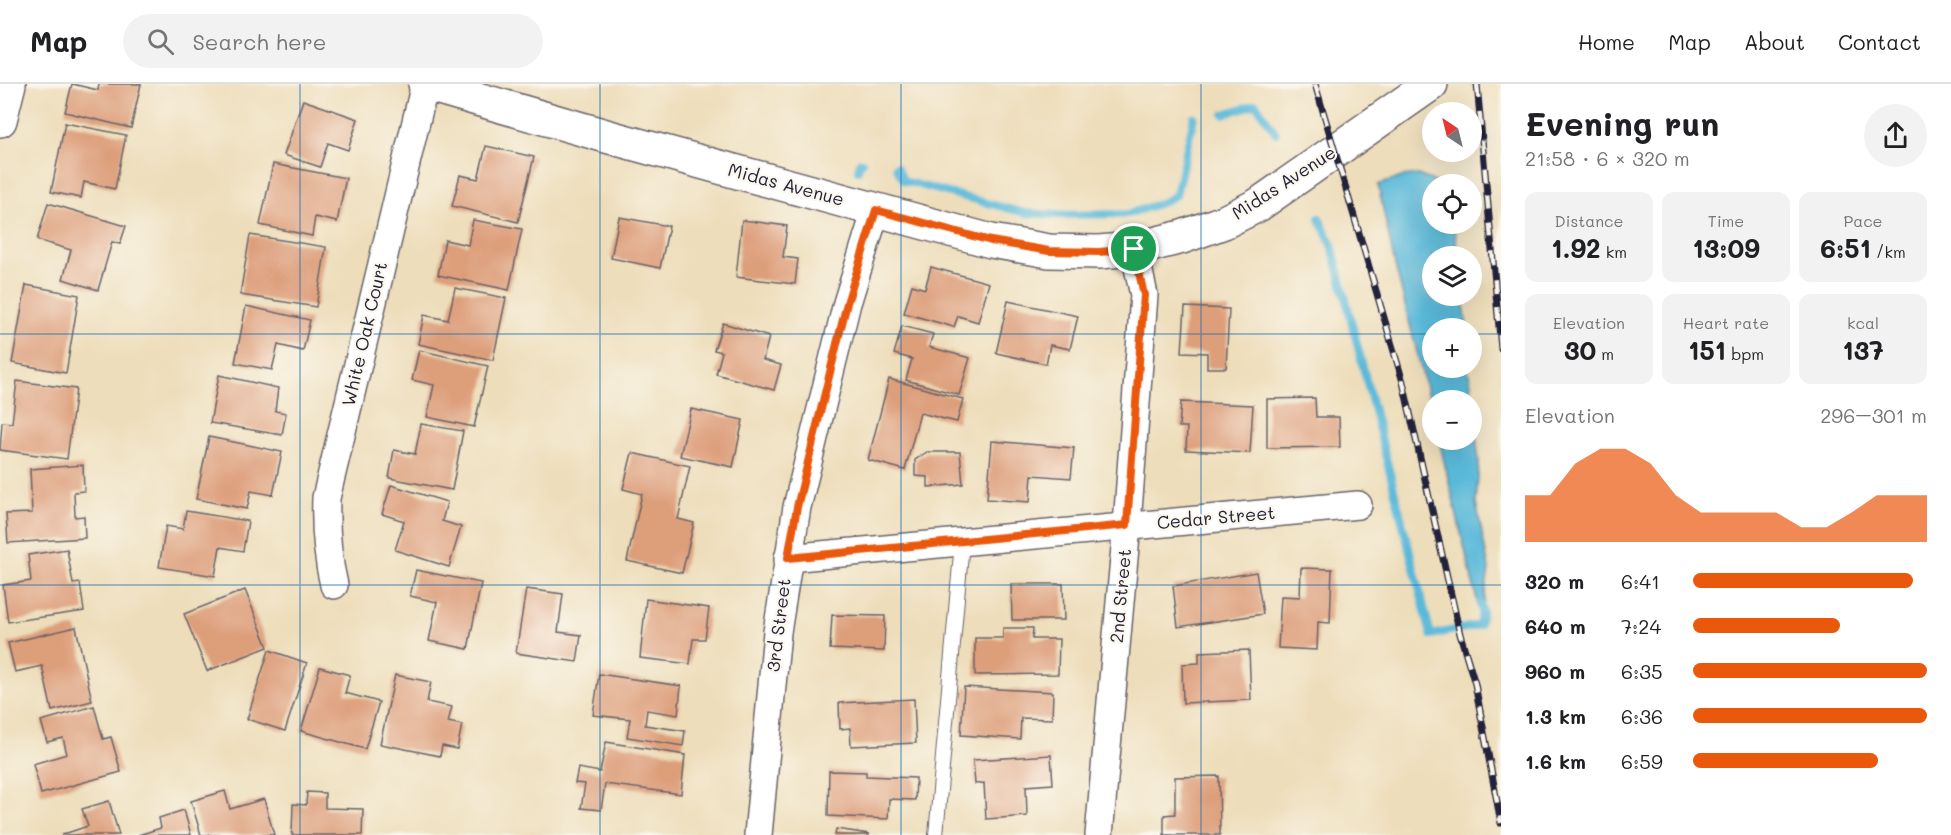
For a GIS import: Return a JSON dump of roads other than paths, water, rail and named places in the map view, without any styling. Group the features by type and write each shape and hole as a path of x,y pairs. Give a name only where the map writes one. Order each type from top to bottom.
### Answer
{"street":[{"path":"0,120 9,84"},
{"name":"Midas Avenue","path":"425,84 991,241 1049,251 1099,252 1134,249 1182,237 1224,222 1258,205 1431,84"},
{"name":"White Oak Court","path":"334,585 328,560 325,531 326,498 425,84"},
{"name":"3rd Street","path":"759,835 777,632 797,507 847,303 876,210"},
{"name":"2nd Street","path":"1099,835 1127,525 1144,295 1134,249"},
{"name":"Cedar Street","path":"788,558 1358,505"}],"lane":[{"path":"936,835 962,542"}],"water":[{"path":"1405,176 1422,177 1422,234 1455,234 1457,246 1422,246 1422,306 1464,306 1466,318 1422,318 1422,372 1394,261 1378,185"},
{"path":"1423,378 1470,378 1471,390 1426,390"},
{"path":"1441,450 1478,450 1476,503 1489,569 1480,613"}],"waterway":[{"path":"1224,114 1256,104 1276,133"},
{"path":"896,167 904,181 1025,213 1128,214 1161,203 1176,195 1194,117"},
{"path":"858,170 862,162"},
{"path":"1319,218 1332,245 1431,635 1479,625 1482,612 1480,604"}],"railway":[{"path":"1315,84 1403,382 1460,634 1475,684 1501,823"},
{"path":"1477,84 1501,349"}]}
